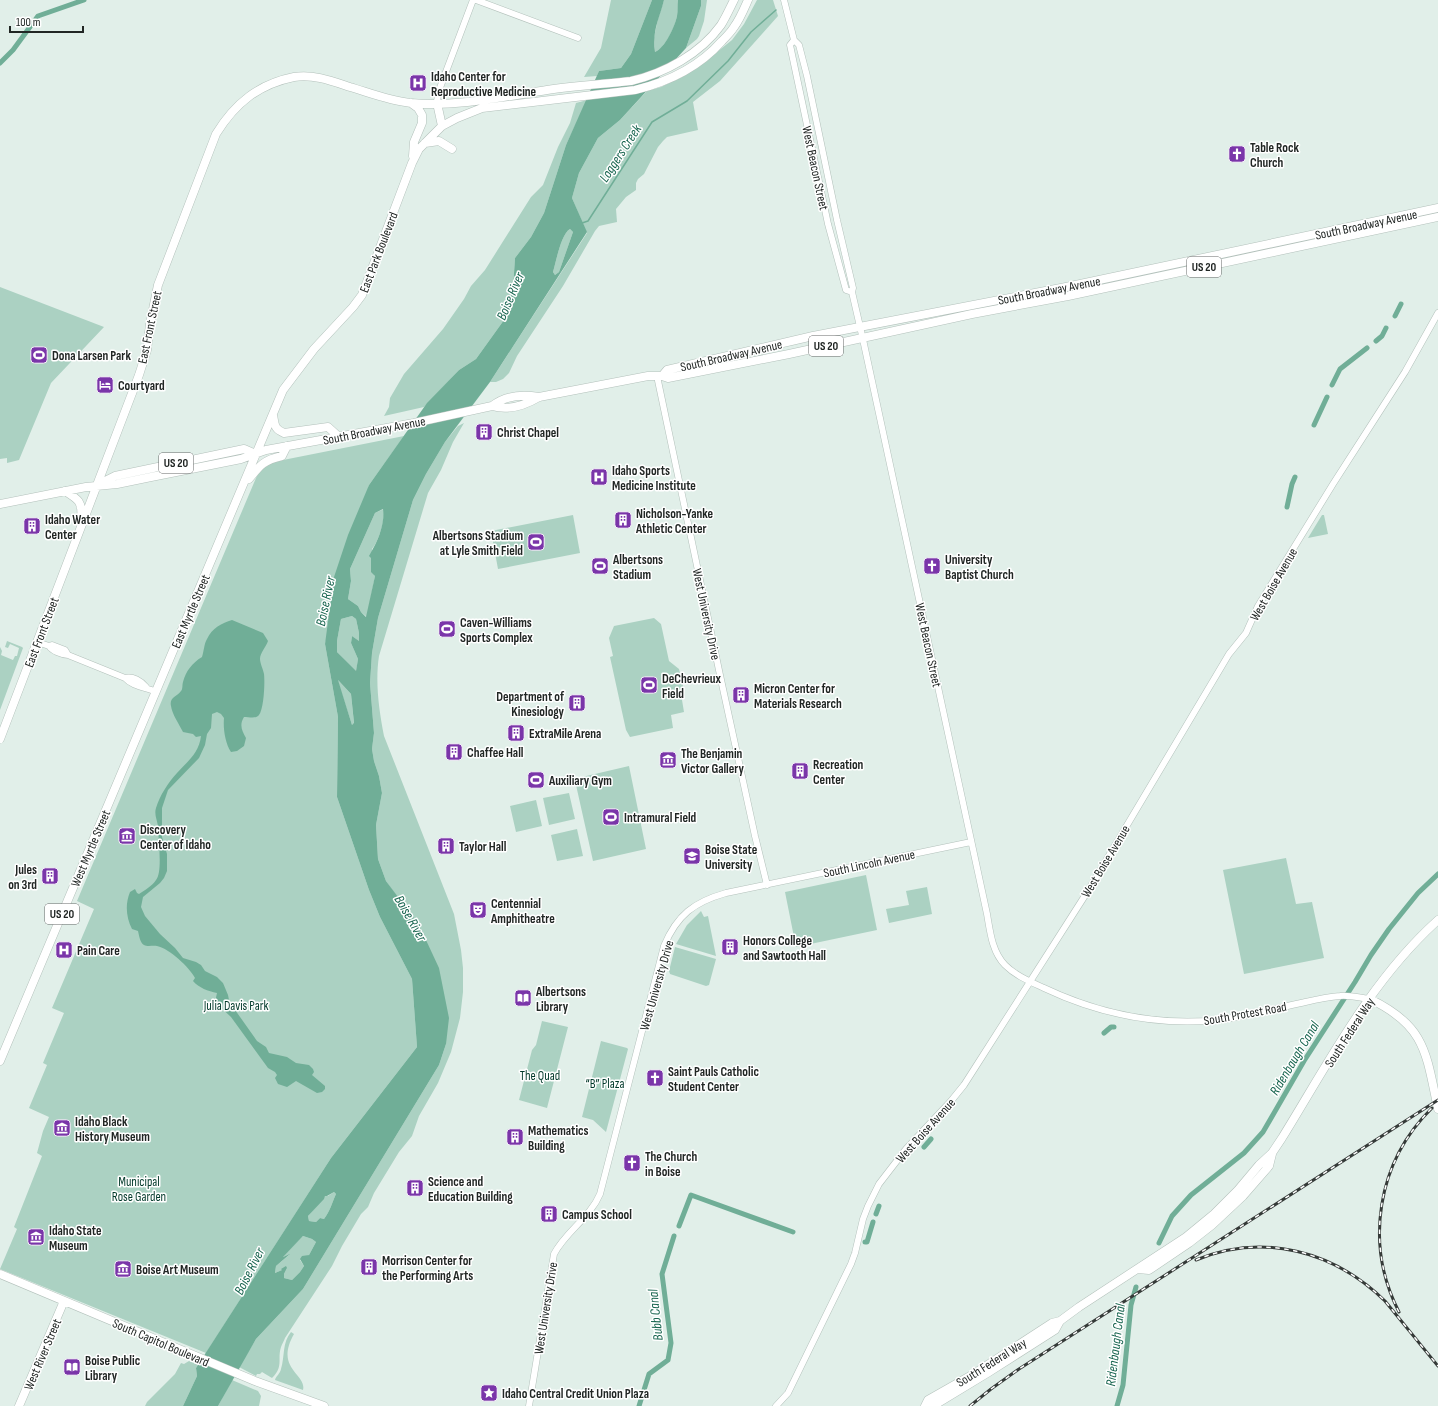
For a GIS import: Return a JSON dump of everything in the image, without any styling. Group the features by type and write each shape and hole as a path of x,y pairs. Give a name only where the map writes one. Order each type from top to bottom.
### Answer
{"main road":[{"name":"East Front Street","path":"0,739 137,381 147,350 150,324 158,285 216,134 230,114 257,90 295,77 310,76 330,79 387,99 411,103 481,101 568,88 631,81 644,78 675,64 698,49 721,25 734,0"},
{"name":"East Park Boulevard","path":"256,454 283,390 314,349 353,307 362,295 412,163 419,149 442,126 482,108 635,90 650,86 684,72 708,56 734,28 748,0"},
{"path":"411,103 418,108 422,115 422,123 414,142 412,163"},
{"path":"437,103 442,126"},
{"path":"424,143 439,141 452,149"},
{"name":"South Broadway Avenue","path":"660,376 667,370 860,327 1066,287 1438,208"},
{"name":"South Broadway Avenue","path":"0,504 96,485 115,476 244,449 256,454 266,450 372,431 492,406 502,409 527,405 539,397 648,376 668,378 972,314 1075,295 1438,217"},
{"path":"273,414 275,426 278,431 284,433 328,428 338,436"},
{"path":"243,486 263,463 282,456 287,446"},
{"name":"East Myrtle Street","path":"124,768 256,454"},
{"path":"65,491 77,499 82,506 80,527"},
{"name":"West Myrtle Street","path":"0,1060 124,768"},
{"name":"South Federal Way","path":"925,1406 928,1400 972,1375 1052,1323 1060,1321 1186,1237 1214,1214 1272,1153 1286,1133 1356,1018 1405,953 1422,934 1438,920"},
{"path":"1370,999 1388,1008 1406,1021 1422,1044 1438,1108"},
{"name":"South Capitol Boulevard","path":"0,1274 255,1381 324,1406"},
{"name":"West River Street","path":"20,1406 64,1301"},
{"name":"South Federal Way","path":"933,1406 1055,1330 1060,1321"}],"street":[{"path":"437,103 438,93 475,0 578,38"},
{"name":"West Beacon Street","path":"784,0 794,40 799,45 853,288 852,292 992,940 996,951 1005,965 1030,982"},
{"name":"West Beacon Street","path":"794,40 790,45 828,224 846,290 852,292"},
{"name":"West Boise Avenue","path":"776,1406 788,1393 843,1282 855,1253 863,1219 879,1184 906,1149 951,1101 964,1084 1030,982 1086,894 1229,654 1246,633 1258,606 1333,484 1405,372 1438,313"},
{"name":"West University Drive","path":"529,1406 554,1254 564,1239 592,1208 600,1194 664,946 668,936 681,918 699,902 726,893 767,884 720,675 660,376"},
{"path":"37,642 49,646 50,649 64,655 68,655 125,678 129,682 140,687 146,687 156,692"},
{"name":"South Lincoln Avenue","path":"767,884 971,842"},
{"name":"South Protest Road","path":"1030,982 1064,997 1111,1013 1165,1021 1218,1020 1323,998 1340,996 1370,999"}],"green space":[{"path":"611,0 652,0 631,54 621,68 599,71 597,76 584,77 601,48"},
{"path":"664,0 678,0 677,16 669,37 659,50 655,52 654,37"},
{"path":"701,0 707,0 704,21 697,39 686,48 701,6"},
{"path":"757,0 773,0 778,16 720,81 693,102 698,130 667,137 658,147 644,174 638,179 636,183 636,190 626,197 616,209 617,222 599,226 595,231 563,286 517,356 509,373 503,379 496,382 490,382 587,233 572,198 579,173 598,138 620,120 647,91 661,87 682,77 707,60 732,40 744,24"},
{"path":"587,100 566,145 544,213 531,237 515,258 513,288 504,320 476,359 459,370 424,407 384,416 389,407 390,398 404,374 443,329 464,299 471,286 485,270 531,197 543,185 558,147 570,123 576,103"},
{"path":"570,229 573,232 559,272 555,275 553,272 559,249 564,236"},
{"name":"Dona Larsen Park","path":"0,287 104,327 51,383 19,460 7,463 7,458 0,459"},
{"path":"464,423 428,493 379,656 377,676 379,706 384,736 454,914 463,968 463,992 460,1018 451,1052 438,1083 419,1116 412,1136 399,1152 374,1193 368,1207 361,1214 342,1246 332,1266 285,1338 280,1351 279,1366 276,1374 272,1378 262,1372 256,1376 239,1367 256,1339 303,1289 439,1065 446,1044 397,897 386,881 378,859 376,825 382,793 372,749 374,733 370,683 372,653 378,618 413,500 445,442 458,426"},
{"name":"Julia Davis Park","path":"404,436 369,485 325,644 338,717 337,797 369,890 380,917 412,979 417,1047 331,1158 206,1353 0,1269 17,1229 14,1227 42,1156 37,1153 43,1131 49,1117 29,1108 47,1065 43,1063 64,1013 52,1008 94,909 77,901 256,478 265,467 278,461"},
{"path":"384,509 384,519 381,530 372,549 372,570 375,576 367,617 361,612 358,606 348,599 351,581 350,569 375,513"},
{"name":"Albertsons Stadium at Lyle Smith Field","path":"573,515 580,553 498,569 491,531"},
{"path":"1322,515 1324,515 1328,534 1308,538"},
{"path":"352,616 356,619 360,642 352,636 351,643 358,659 356,672 337,652 337,641 341,619"},
{"name":"DeChevrieux Field","path":"654,618 661,624 669,661 679,669 685,695 682,700 684,712 671,715 673,728 630,737 626,730 610,657 613,656 609,638 614,626"},
{"path":"7,641 23,648 0,710 0,647 2,651 1,655 13,660 15,656 17,656 19,648 10,644 8,648 5,647"},
{"path":"337,679 351,694 354,724 352,725"},
{"name":"Intramural Field","path":"629,766 646,849 593,861 576,785 582,777"},
{"path":"569,793 575,819 549,825 543,798"},
{"path":"536,800 542,826 516,832 510,806"},
{"path":"577,829 583,856 557,861 551,835"},
{"path":"1286,858 1296,904 1312,902 1324,958 1244,974 1223,870"},
{"path":"866,875 877,930 796,947 785,892"},
{"path":"927,887 932,914 889,923 886,909 909,905 906,891"},
{"path":"701,911 704,917 708,916 716,956 676,944 687,925"},
{"path":"675,947 716,959 709,985 706,986 670,974 669,971"},
{"name":"The Quad","path":"542,1021 568,1027 547,1108 519,1100 532,1050 536,1045"},
{"name":"“B” Plaza","path":"601,1041 628,1049 606,1132 593,1120 582,1117"},
{"path":"334,1192 336,1194 324,1219 320,1218 316,1222 309,1221 308,1216 325,1196 328,1196"},
{"path":"303,1236 316,1242 309,1255 300,1260 304,1266 300,1272 292,1280 284,1278 287,1268 275,1273 276,1266 289,1255 283,1257 285,1254"},
{"path":"291,1332 294,1334 289,1346 289,1363 303,1384 303,1390 275,1380 282,1364 286,1341"},
{"path":"189,1361 198,1365 196,1368 197,1376 183,1406 145,1406 147,1402 175,1374 181,1363 184,1364"},
{"path":"232,1380 258,1391 261,1396 259,1406 218,1406"}],"water":[{"name":"Boise River","path":"652,0 664,0 656,25 654,37 655,52 659,50 672,31 677,16 678,0 701,0 701,6 686,48 620,120 598,138 579,173 572,198 587,232 490,382 445,442 426,474 413,500 378,618 372,653 370,683 374,733 372,749 382,793 376,825 378,859 386,881 419,925 439,968 449,1018 446,1044 439,1065 303,1289 256,1339 218,1406 183,1406 197,1376 196,1368 331,1158 417,1047 412,979 380,917 369,890 337,797 338,717 325,644 334,577 348,535 369,485 427,403 459,370 476,359 504,320 513,288 515,258 531,237 544,213 566,145 599,71 621,68 631,54","holes":["570,229 573,232 559,272 555,275 553,272 557,255 561,242","383,509 383,522 377,541 369,556 371,558 371,572 375,576 366,617 358,606 348,599 351,581 350,569 375,513","352,616 356,619 359,633 359,641 352,636 351,643 358,659 356,671 337,652 337,641 341,619","338,680 351,694 354,723 352,725","334,1192 336,1194 326,1216 324,1219 320,1218 316,1222 309,1221 308,1216 325,1196","303,1236 316,1242 309,1255 302,1256 300,1259 304,1266 292,1280 284,1278 287,1268 286,1266 281,1269 282,1270 275,1273 276,1266 290,1254 283,1257"]},
{"path":"232,620 263,633 268,641 260,659 264,674 264,695 261,712 256,717 244,717 241,725 246,738 244,746 237,751 231,752 225,735 224,718 217,712 212,714 211,728 207,734 205,745 199,758 168,790 162,808 162,837 167,854 167,871 160,883 143,897 141,907 145,916 183,958 201,965 205,971 217,977 223,983 229,1000 226,1005 228,1007 233,1007 257,1041 266,1047 269,1053 287,1057 296,1063 309,1065 313,1069 314,1072 312,1075 325,1086 325,1089 322,1092 317,1093 296,1081 287,1087 278,1084 275,1078 277,1075 275,1072 268,1068 231,1017 215,1002 217,993 198,986 193,981 195,978 188,969 179,959 168,951 157,946 144,945 140,939 138,931 132,929 127,915 127,901 130,892 135,889 139,894 148,888 158,876 160,854 158,826 155,812 158,803 167,785 192,756 200,742 201,736 196,737 193,734 183,732 173,712 171,701 182,690 184,678 190,668 202,657 209,635 221,624"}],"waterway":[{"path":"0,63 13,50 38,16 84,0"},
{"name":"Loggers Creek","path":"582,223 588,221 652,122 687,101 728,61 751,32 776,10"},
{"name":"Bubb Canal","path":"1395,316 1401,304"},
{"name":"Bubb Canal","path":"1376,341 1382,336 1386,328"},
{"name":"Bubb Canal","path":"1332,385 1340,369 1367,348"},
{"name":"Bubb Canal","path":"1314,425 1327,397"},
{"name":"Bubb Canal","path":"1287,507 1295,477"},
{"name":"Ridenbaugh Canal","path":"1159,1243 1172,1216 1191,1195 1244,1153 1263,1132 1304,1061 1371,955 1389,929 1418,893 1438,874"},
{"name":"Bubb Canal","path":"1104,1033 1111,1027 1114,1027"},
{"name":"Bubb Canal","path":"924,1147 931,1139"},
{"name":"Bubb Canal","path":"679,1226 691,1195 793,1232"},
{"name":"Bubb Canal","path":"876,1214 879,1206"},
{"name":"Bubb Canal","path":"865,1242 867,1242 873,1222"},
{"name":"Bubb Canal","path":"639,1406 649,1374 668,1360 671,1343 662,1274 674,1236"},
{"name":"Ridenbaugh Canal","path":"1117,1406 1123,1385 1131,1305 1136,1287"}],"railway":[{"path":"970,1406 1019,1369 1438,1100"},
{"path":"1399,1312 1388,1286 1382,1259 1380,1232 1382,1205 1388,1178 1399,1153 1413,1129 1432,1108"},
{"path":"1196,1260 1221,1252 1247,1248 1272,1247 1296,1251 1320,1259 1343,1270 1365,1284 1385,1301 1438,1366"}],"place":[{"name":"Idaho Center for Reproductive Medicine","path":"418,83"},
{"name":"Table Rock Church","path":"1237,154"},
{"name":"Dona Larsen Park","path":"39,355"},
{"name":"Courtyard","path":"105,385"},
{"name":"Christ Chapel","path":"484,432"},
{"name":"Idaho Sports Medicine Institute","path":"599,477"},
{"name":"Nicholson-Yanke Athletic Center","path":"623,520"},
{"name":"Idaho Water Center","path":"32,526"},
{"name":"Albertsons Stadium at Lyle Smith Field","path":"536,542"},
{"name":"Albertsons Stadium","path":"600,566"},
{"name":"University Baptist Church","path":"932,566"},
{"name":"Caven-Williams Sports Complex","path":"447,629"},
{"name":"DeChevrieux Field","path":"649,685"},
{"name":"Micron Center for Materials Research","path":"741,695"},
{"name":"Department of Kinesiology","path":"577,703"},
{"name":"ExtraMile Arena","path":"516,733"},
{"name":"Chaffee Hall","path":"454,752"},
{"name":"The Benjamin Victor Gallery","path":"668,760"},
{"name":"Recreation Center","path":"800,771"},
{"name":"Auxiliary Gym","path":"536,780"},
{"name":"Intramural Field","path":"611,817"},
{"name":"Discovery Center of Idaho","path":"127,836"},
{"name":"Taylor Hall","path":"446,846"},
{"name":"Boise State University","path":"692,856"},
{"name":"Jules on 3rd","path":"50,876"},
{"name":"Centennial Amphitheatre","path":"478,910"},
{"name":"Honors College and Sawtooth Hall","path":"730,947"},
{"name":"Pain Care","path":"64,950"},
{"name":"Albertsons Library","path":"523,998"},
{"name":"Saint Pauls Catholic Student Center","path":"655,1078"},
{"name":"Idaho Black History Museum","path":"62,1128"},
{"name":"Mathematics Building","path":"515,1137"},
{"name":"The Church in Boise","path":"632,1163"},
{"name":"Science and Education Building","path":"415,1188"},
{"name":"Campus School","path":"549,1214"},
{"name":"Idaho State Museum","path":"36,1237"},
{"name":"Morrison Center for the Performing Arts","path":"369,1267"},
{"name":"Boise Art Museum","path":"123,1269"},
{"name":"Boise Public Library","path":"72,1367"},
{"name":"Idaho Central Credit Union Plaza","path":"489,1393"}],"park label":[{"name":"Municipal Rose Garden","path":"139,1188"}]}
